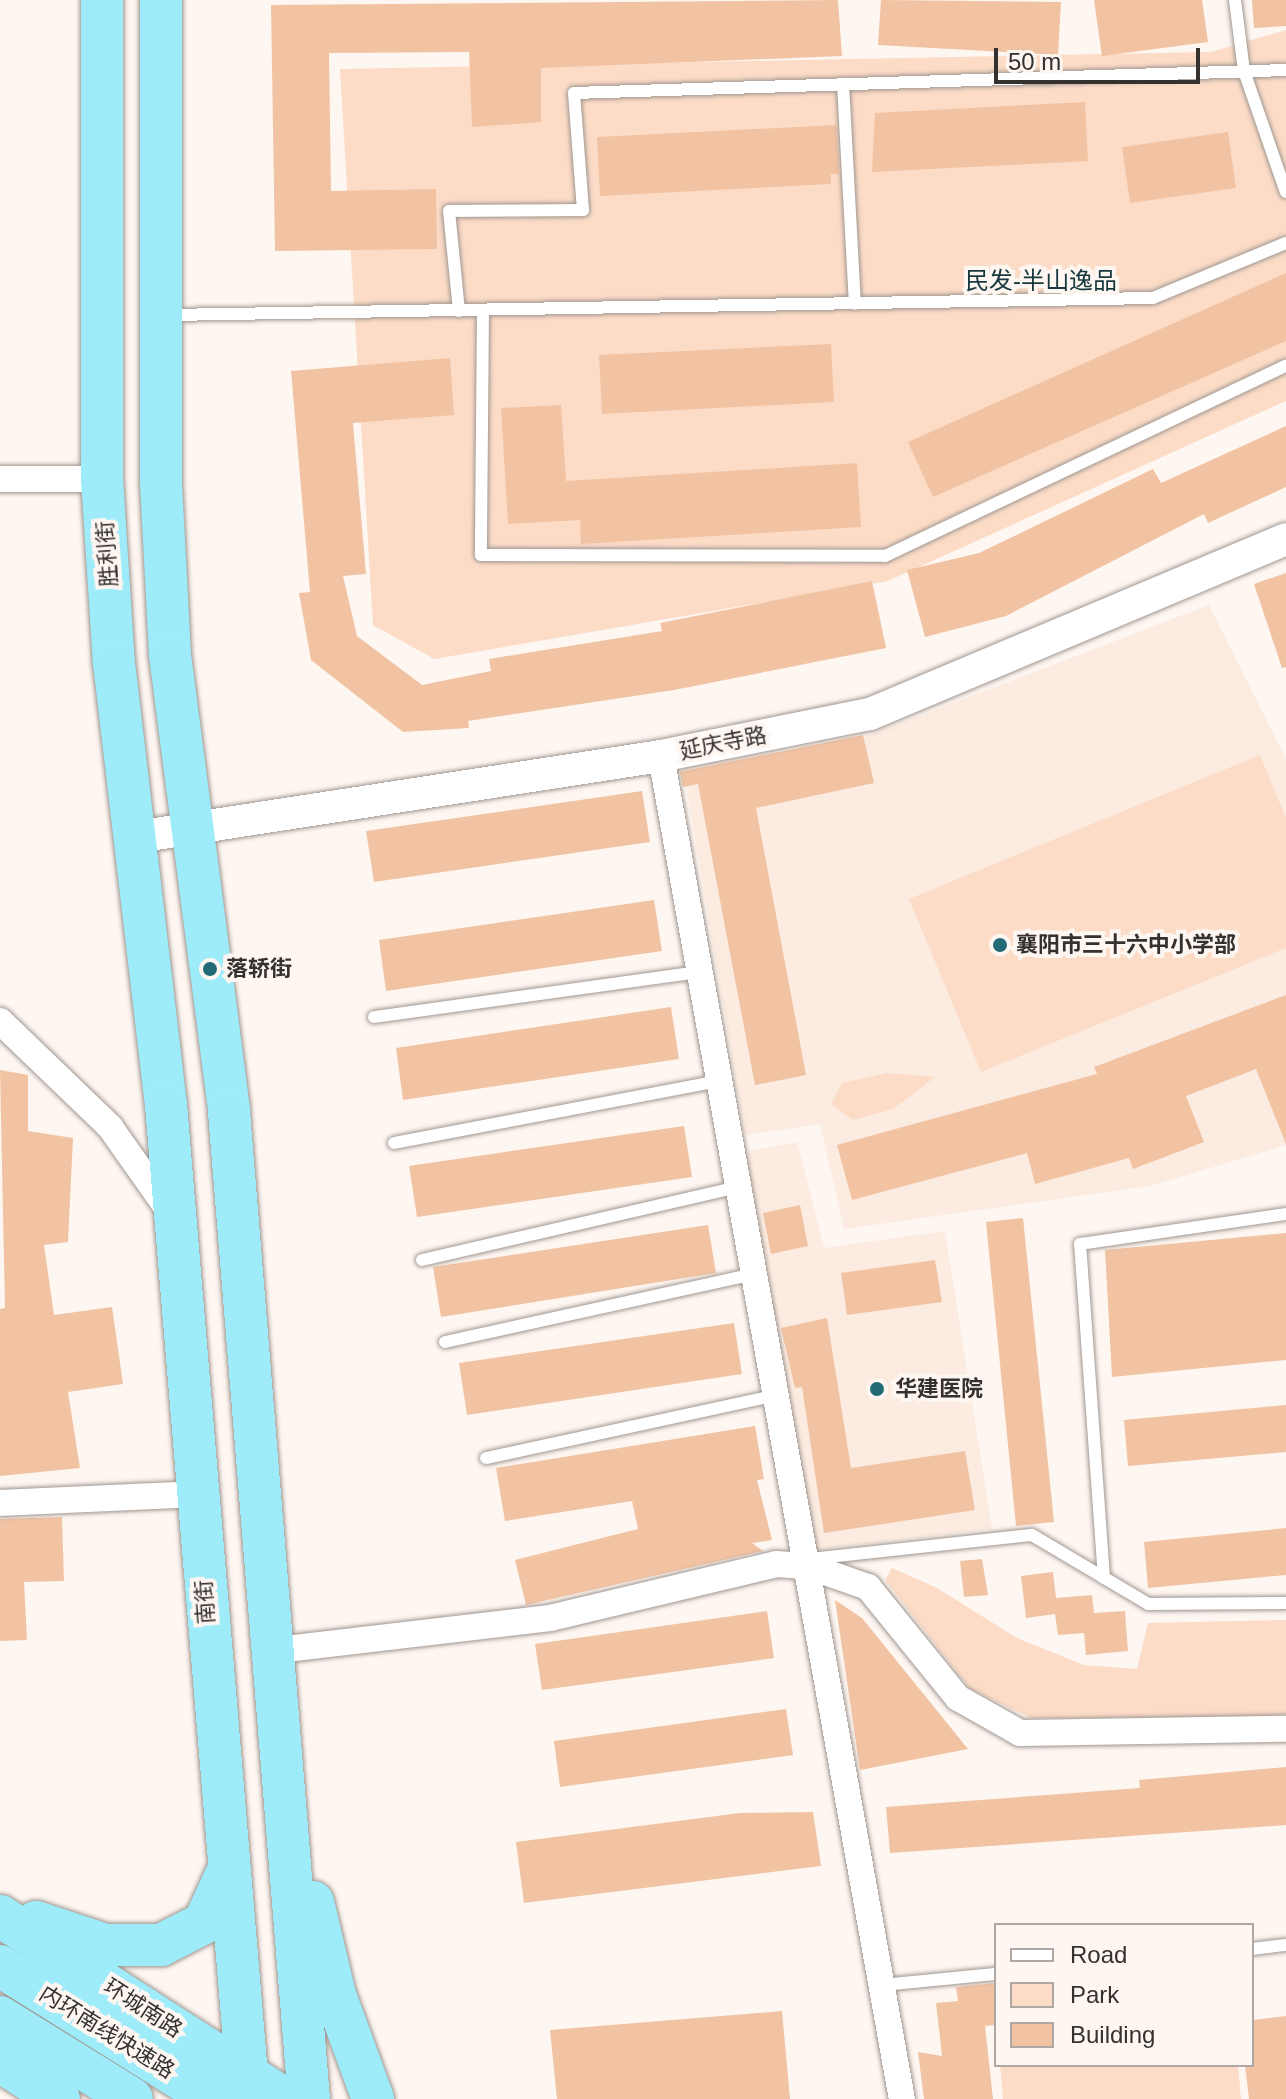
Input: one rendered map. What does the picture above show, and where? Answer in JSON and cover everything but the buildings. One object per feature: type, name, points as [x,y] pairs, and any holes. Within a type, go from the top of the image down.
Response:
[{"type":"highway","name":"胜利街","points":[[102,0],[102,479],[130,838],[166,1105]]},
{"type":"highway","points":[[161,0],[161,315],[170,655],[189,828],[229,1112],[269,1651],[309,2099]]},
{"type":"highway","name":"南街","points":[[166,1105],[226,1874],[247,2086]]},
{"type":"highway","points":[[278,1753],[335,1995],[373,2099]]},
{"type":"highway","points":[[0,1910],[106,1945],[161,1945],[204,1923],[226,1874]]},
{"type":"highway","name":"环城南路","points":[[0,1916],[247,2086],[285,2099]]},
{"type":"highway","name":"内环南线快速路","points":[[0,1966],[213,2099]]},
{"type":"highway","name":"内环南线快速路","points":[[0,2017],[132,2099]]},
{"type":"highway","points":[[0,2061],[59,2099]]},
{"type":"street","points":[[0,479],[102,479]]},
{"type":"street","name":"延庆寺路","points":[[130,838],[661,756],[870,714],[1286,539]]},
{"type":"street","points":[[661,756],[902,2099]]},
{"type":"street","points":[[0,1021],[110,1127],[175,1219]]},
{"type":"street","points":[[0,1503],[197,1494]]},
{"type":"street","points":[[269,1651],[550,1618],[776,1564],[807,1563],[868,1587],[958,1698],[1020,1733],[1286,1729]]},
{"type":"lane","points":[[1235,0],[1244,71],[1286,192]]},
{"type":"lane","points":[[459,311],[449,211],[583,210],[574,93],[1286,70]]},
{"type":"lane","points":[[843,84],[855,304]]},
{"type":"lane","points":[[161,315],[1153,298],[1286,243]]},
{"type":"lane","points":[[483,310],[481,555],[885,556],[1286,366]]},
{"type":"lane","points":[[374,1017],[700,972]]},
{"type":"lane","points":[[394,1143],[720,1081]]},
{"type":"lane","points":[[422,1260],[739,1187]]},
{"type":"lane","points":[[1104,1578],[1080,1244],[1286,1214]]},
{"type":"lane","points":[[445,1342],[755,1274]]},
{"type":"lane","points":[[486,1458],[777,1395]]},
{"type":"lane","points":[[807,1563],[1032,1535],[1148,1604],[1286,1603]]},
{"type":"lane","points":[[1254,1949],[1286,1945]]},
{"type":"lane","points":[[883,1985],[994,1974]]},
{"type":"shaded area","name":"襄阳市三十六中小学部","points":[[1209,605],[1286,759],[1286,1145],[1150,1186],[844,1229],[820,1124],[745,1135],[683,767],[859,739]]},
{"type":"shaded area","name":"华建医院","points":[[797,1142],[824,1248],[945,1231],[992,1529],[813,1550],[741,1153]]},
{"type":"green space","points":[[1286,30],[1286,401],[888,581],[434,659],[373,625],[340,69],[1211,52]]},
{"type":"green space","points":[[1260,755],[1286,818],[1286,948],[981,1072],[909,899]]},
{"type":"green space","points":[[887,1073],[935,1077],[893,1109],[853,1120],[831,1104],[842,1083]]},
{"type":"green space","points":[[892,1568],[937,1588],[1017,1638],[1084,1665],[1137,1669],[1148,1623],[1286,1620],[1286,1717],[1031,1718],[970,1689],[885,1580]]},
{"type":"green space","points":[[1000,2067],[1238,2067],[1241,2099],[1003,2099]]},
{"type":"place","name":"襄阳市三十六中小学部","points":[[1000,945]]},
{"type":"place","name":"落轿街","points":[[210,969]]},
{"type":"place","name":"华建医院","points":[[877,1389]]},
{"type":"district","name":"民发-半山逸品","points":[[1041,281]]}]
